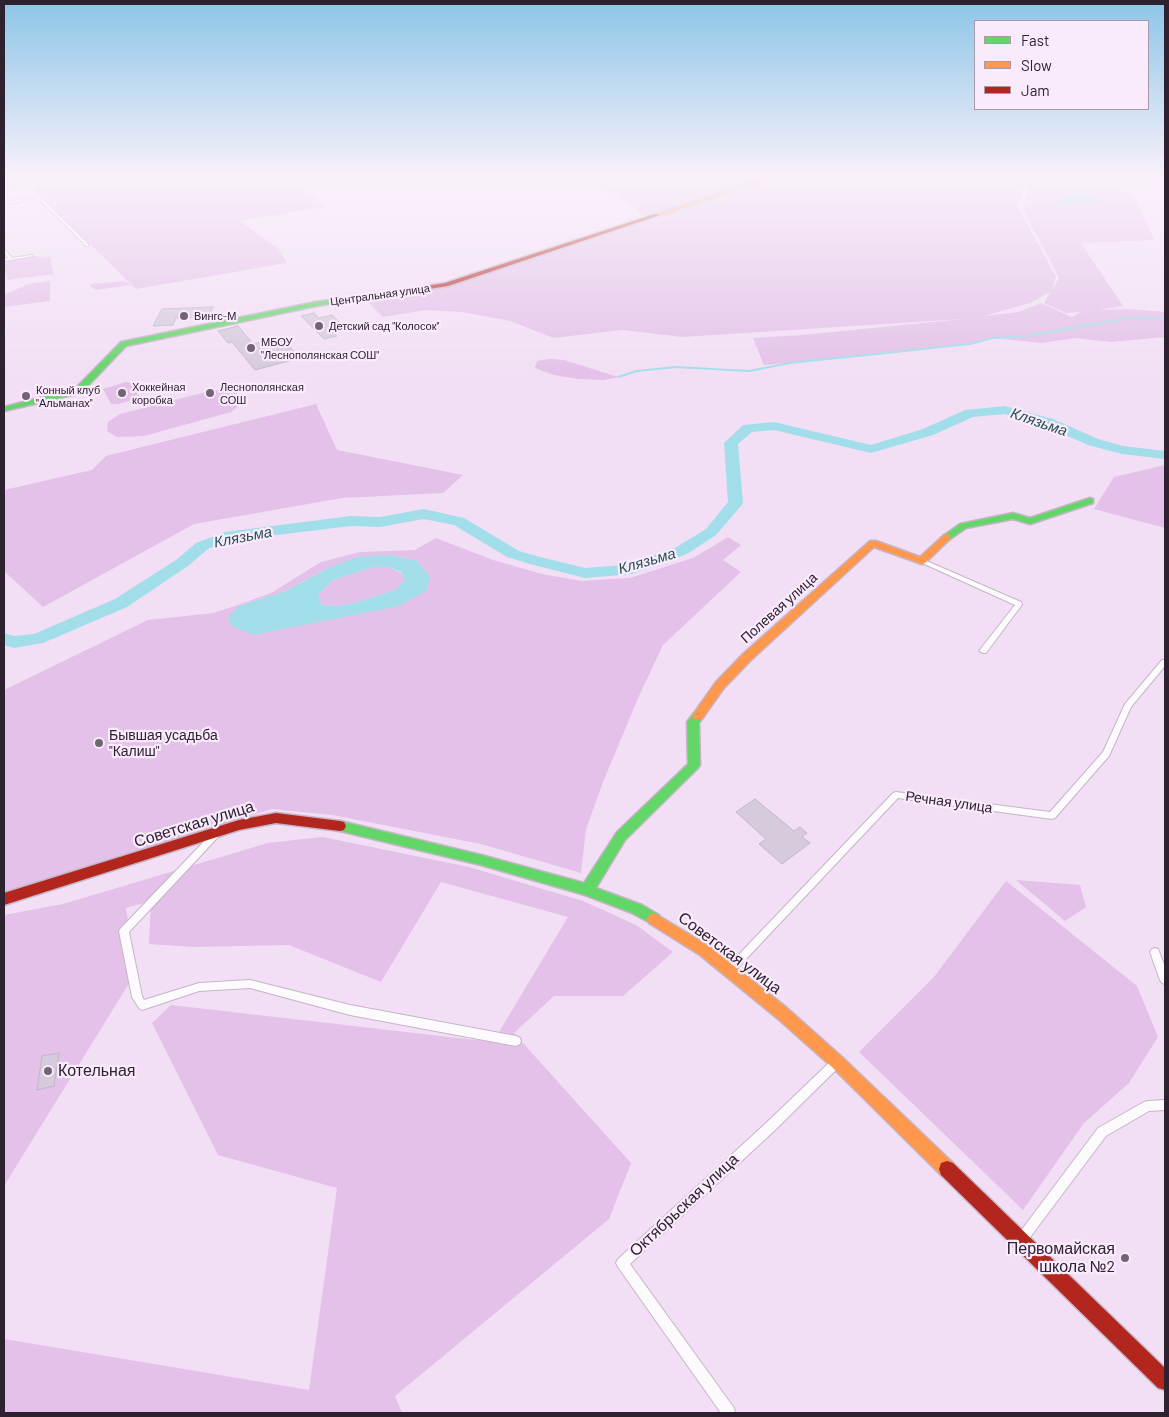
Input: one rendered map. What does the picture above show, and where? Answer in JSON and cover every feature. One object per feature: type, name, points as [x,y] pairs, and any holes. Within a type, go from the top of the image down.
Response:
[{"type":"street","name":"Центральная улица","points":[[4,409],[78,391],[124,344],[316,304],[446,285],[565,245]]},
{"type":"street","points":[[4,250],[11,259]]},
{"type":"street","points":[[4,260],[31,256]]},
{"type":"street","points":[[982,651],[1019,604],[922,561],[951,533],[964,526],[1013,516],[1030,521],[1090,501]]},
{"type":"street","name":"Полевая улица","points":[[587,890],[621,836],[694,765],[693,722],[720,685],[747,657],[873,543],[922,561]]},
{"type":"street","name":"Речная улица","points":[[729,971],[896,795],[1052,816],[1106,754],[1128,706],[1165,662]]},
{"type":"street","name":"Советская улица","points":[[4,899],[218,831],[276,818],[337,825],[481,860],[587,890],[637,909],[678,932],[729,971],[782,1013],[837,1062],[1165,1381]]},
{"type":"street","points":[[218,831],[124,931],[137,997],[142,1005],[199,987],[250,984],[350,1010],[516,1041]]},
{"type":"street","points":[[1154,952],[1165,980]]},
{"type":"street","name":"Октябрьская улица","points":[[729,1413],[622,1263],[769,1128],[837,1062]]},
{"type":"street","points":[[1021,1240],[1102,1132],[1148,1106],[1165,1105]]},
{"type":"shaded area","points":[[91,245],[274,245],[279,249],[287,263],[136,289]]},
{"type":"shaded area","points":[[570,245],[1039,245],[1056,277],[1052,290],[1059,278],[1042,245],[1082,245],[1123,306],[1099,310],[1130,309],[1165,312],[1165,337],[1111,342],[1075,338],[1042,343],[993,338],[970,344],[764,365],[753,338],[963,319],[682,337],[622,330],[554,338],[510,321],[463,312],[427,310],[383,317],[363,297],[459,282]],"holes":[[[1050,292],[1044,303],[1066,313],[1081,312],[1072,317],[1041,303],[1018,312],[984,316],[1030,303]]]},
{"type":"shaded area","points":[[31,256],[50,257],[54,274],[8,280],[4,270],[4,260]]},
{"type":"shaded area","points":[[50,281],[50,301],[4,307],[4,295],[28,284]]},
{"type":"shaded area","points":[[124,281],[132,285],[96,290],[90,286],[91,284]]},
{"type":"shaded area","points":[[549,359],[564,360],[618,377],[604,380],[578,379],[554,375],[535,368],[537,361]]},
{"type":"shaded area","name":"Хоккейная коробка","points":[[126,382],[132,383],[140,398],[111,404],[103,389]]},
{"type":"shaded area","points":[[214,390],[237,393],[243,400],[231,412],[144,436],[117,437],[107,431],[108,422],[120,414]]},
{"type":"shaded area","points":[[316,404],[337,450],[463,475],[443,493],[342,498],[194,524],[43,607],[4,571],[4,490],[92,470],[106,456]]},
{"type":"shaded area","points":[[1165,465],[1165,528],[1094,509],[1114,477]]},
{"type":"shaded area","points":[[728,537],[741,545],[723,560],[741,572],[663,645],[639,696],[603,782],[586,829],[581,873],[481,844],[332,815],[272,809],[4,892],[4,690],[148,620],[213,613],[271,593],[321,562],[360,552],[415,550],[436,538],[493,560],[542,574],[582,581],[630,578],[693,558]],"holes":[[[390,555],[417,561],[430,577],[399,606],[239,606],[286,591],[326,569]]]},
{"type":"shaded area","points":[[373,567],[389,567],[401,573],[406,580],[395,590],[358,602],[338,606],[322,605],[318,595],[333,580]]},
{"type":"shaded area","points":[[323,837],[469,867],[583,901],[636,925],[673,952],[623,996],[554,996],[514,1033],[631,1163],[609,1219],[395,1396],[402,1413],[4,1413],[4,1339],[309,1390],[337,1188],[218,1155],[152,1023],[171,1005],[493,1042],[568,917],[441,882],[381,982],[289,945],[193,947],[149,944],[151,901],[126,908],[136,972],[4,1186],[4,915],[63,904],[268,843]]},
{"type":"shaded area","points":[[1016,880],[1080,885],[1086,907],[1065,921]]},
{"type":"shaded area","points":[[1006,881],[1137,986],[1158,1037],[1129,1083],[1084,1123],[1023,1210],[859,1052],[934,977]]},
{"type":"water","points":[[390,555],[417,561],[430,577],[426,591],[399,606],[253,635],[232,626],[228,618],[239,606],[286,591],[326,569],[357,557]],"holes":[[[373,567],[389,567],[401,572],[405,580],[395,590],[358,602],[338,606],[322,605],[318,595],[333,580]]]},
{"type":"building","name":"Вингс-М","points":[[213,307],[208,317],[176,318],[173,325],[153,326],[162,309]]},
{"type":"building","name":"Детский сад \"Колосок\"","points":[[314,313],[319,318],[332,315],[347,330],[334,333],[337,336],[324,339],[301,316]]},
{"type":"building","name":"МБОУ \"Леснополянская СОШ\"","points":[[238,326],[253,344],[281,337],[300,358],[255,370],[232,342],[228,343],[218,331]]},
{"type":"building","points":[[755,799],[794,831],[800,827],[807,833],[802,837],[810,843],[782,864],[759,844],[766,839],[736,812]]},
{"type":"building","name":"Котельная","points":[[59,1053],[54,1086],[37,1090],[42,1056]]},
{"type":"waterway","points":[[618,377],[637,371],[676,367],[749,371],[790,363],[970,344],[993,338],[1026,336],[1124,319],[1165,319]]},
{"type":"waterway","name":"Клязьма","points":[[4,639],[14,642],[37,639],[121,603],[182,563],[202,546],[225,537],[351,521],[380,522],[424,514],[459,521],[513,554],[536,561],[585,573],[626,570],[681,551],[711,532],[736,503],[731,443],[748,428],[774,426],[871,449],[928,432],[970,413],[1005,410],[1048,422],[1093,442],[1122,450],[1165,455]]},
{"type":"traffic: fast","points":[[4,409],[78,391],[124,344],[316,304],[352,299]]},
{"type":"traffic: fast","points":[[947,537],[963,526],[1013,516],[1030,521],[1090,501]]},
{"type":"traffic: fast","points":[[587,890],[621,836],[694,765],[693,722],[698,716]]},
{"type":"traffic: fast","points":[[340,826],[481,860],[587,890],[637,909],[654,919]]},
{"type":"traffic: slow","points":[[698,716],[720,685],[747,657],[873,543],[922,561],[947,537]]},
{"type":"traffic: slow","points":[[654,919],[705,951],[782,1013],[837,1062],[947,1169]]},
{"type":"traffic: jam","points":[[352,299],[446,285],[566,245]]},
{"type":"traffic: jam","points":[[4,899],[239,825],[276,818],[340,826]]},
{"type":"traffic: jam","points":[[947,1169],[1165,1381]]},
{"type":"place","name":"Вингс-М","points":[[184,316]]},
{"type":"place","name":"Детский сад \"Колосок\"","points":[[319,326]]},
{"type":"place","name":"МБОУ \"Леснополянская СОШ\"","points":[[251,348]]},
{"type":"place","name":"Хоккейная коробка","points":[[122,393]]},
{"type":"place","name":"Леснополянская СОШ","points":[[210,393]]},
{"type":"place","name":"Конный клуб \"Альманах\"","points":[[26,396]]},
{"type":"place","name":"Бывшая усадьба \"Калиш\"","points":[[99,743]]},
{"type":"place","name":"Котельная","points":[[48,1071]]},
{"type":"place","name":"Первомайская школа №2","points":[[1125,1258]]}]
